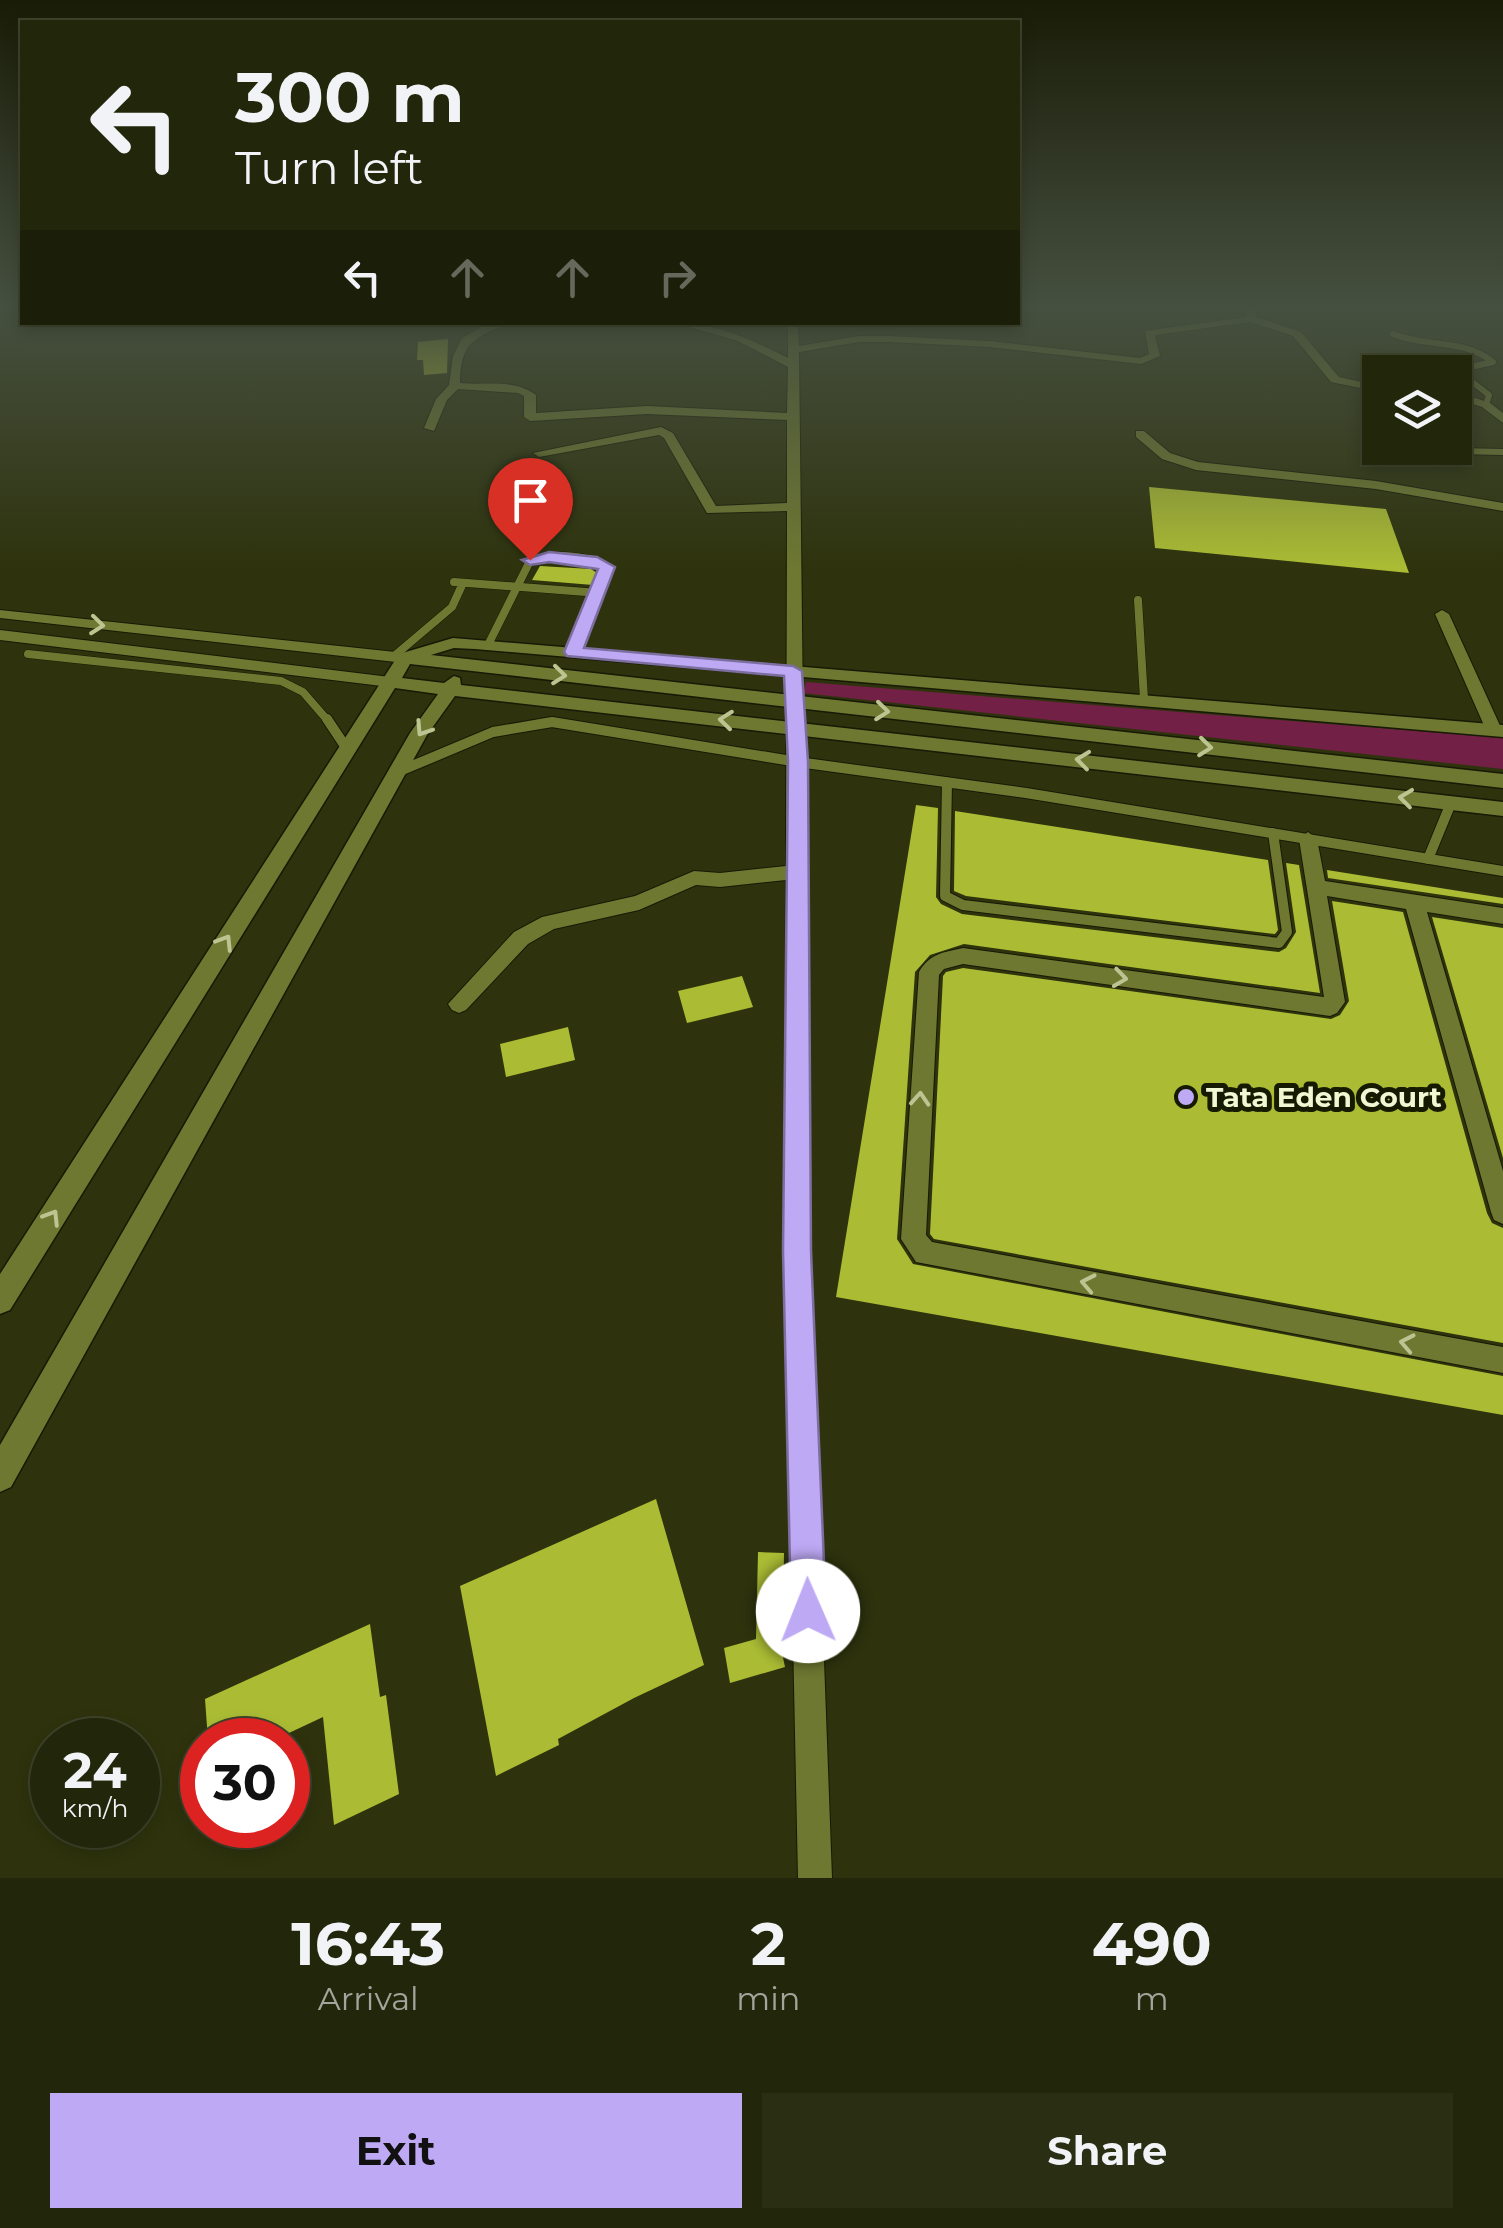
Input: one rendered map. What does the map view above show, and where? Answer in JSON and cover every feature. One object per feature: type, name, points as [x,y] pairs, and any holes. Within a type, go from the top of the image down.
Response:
[{"type":"street","points":[[430,428],[447,394]]},
{"type":"street","points":[[528,394],[530,417],[647,410],[794,416]]},
{"type":"street","points":[[794,394],[797,1251],[815,1878]]},
{"type":"street","points":[[1472,400],[1486,405],[1503,419]]},
{"type":"street","points":[[539,454],[660,432],[669,436],[712,510],[793,507]]},
{"type":"street","points":[[1140,434],[1166,456],[1196,466],[1376,485],[1503,507]]},
{"type":"street","points":[[0,614],[1503,781]]},
{"type":"street","points":[[1442,614],[1499,730]]},
{"type":"street","points":[[0,635],[1503,809]]},
{"type":"street","points":[[399,658],[453,643],[488,645],[1499,730]]},
{"type":"street","points":[[0,1300],[390,682],[399,658]]},
{"type":"street","points":[[0,1476],[419,733],[450,690],[462,665]]},
{"type":"street","points":[[1308,840],[1335,1002],[1327,1008],[964,956],[938,962],[929,972],[913,1238],[925,1252],[1503,1360]]},
{"type":"street","points":[[459,1004],[522,938],[549,922],[639,903],[694,878],[720,880],[797,872]]},
{"type":"street","points":[[1314,887],[1503,916]]},
{"type":"street","points":[[1414,901],[1503,1212]]},
{"type":"lane","points":[[1486,405],[1489,394]]},
{"type":"lane","points":[[1472,451],[1503,452]]},
{"type":"lane","points":[[488,645],[530,560],[549,557],[604,564],[608,572],[573,652]]},
{"type":"lane","points":[[399,658],[452,606],[458,583],[599,594]]},
{"type":"lane","points":[[1138,600],[1144,699]]},
{"type":"lane","points":[[28,654],[299,686],[346,749]]},
{"type":"lane","points":[[400,771],[524,722],[552,722],[1503,871]]},
{"type":"lane","points":[[946,782],[945,896],[964,905],[1278,943],[1287,932],[1273,834]]},
{"type":"lane","points":[[1428,860],[1451,803]]},
{"type":"shaded area","points":[[806,682],[1503,738],[1503,769],[803,693]]},
{"type":"building","points":[[1149,487],[1386,509],[1409,573],[1155,548]]},
{"type":"building","points":[[540,566],[591,569],[597,573],[593,585],[532,580]]},
{"type":"building","points":[[916,805],[938,808],[936,897],[941,904],[962,914],[1279,952],[1296,932],[1286,863],[1299,865],[1320,993],[964,944],[930,955],[915,972],[897,1239],[913,1264],[1503,1376],[1503,1415],[836,1297]]},
{"type":"building","points":[[955,811],[1268,860],[1278,930],[1275,934],[966,896],[954,891]]},
{"type":"building","points":[[1327,870],[1503,898],[1503,904],[1328,878]]},
{"type":"building","points":[[1332,901],[1403,912],[1487,1213],[1492,1223],[1503,1228],[1503,1343],[934,1239],[930,1234],[946,972],[963,968],[1331,1019],[1340,1015],[1349,1001]]},
{"type":"building","points":[[1432,917],[1503,928],[1503,1158]]},
{"type":"building","points":[[742,976],[753,1007],[687,1023],[678,991]]},
{"type":"building","points":[[568,1027],[575,1060],[506,1077],[500,1044]]},
{"type":"building","points":[[656,1499],[704,1665],[634,1698],[558,1739],[559,1745],[496,1776],[460,1586]]},
{"type":"building","points":[[758,1552],[784,1553],[783,1619],[775,1619],[785,1667],[730,1683],[724,1648],[756,1639]]},
{"type":"building","points":[[370,1624],[380,1697],[386,1695],[399,1794],[334,1825],[323,1717],[310,1723],[310,1718],[206,1718],[205,1699]]},
{"type":"place","name":"Tata Eden Court","points":[[1186,1097]]},
{"type":"route","points":[[530,560],[549,557],[597,562],[607,567],[573,652],[793,671],[798,762],[797,1251],[808,1611]]}]
